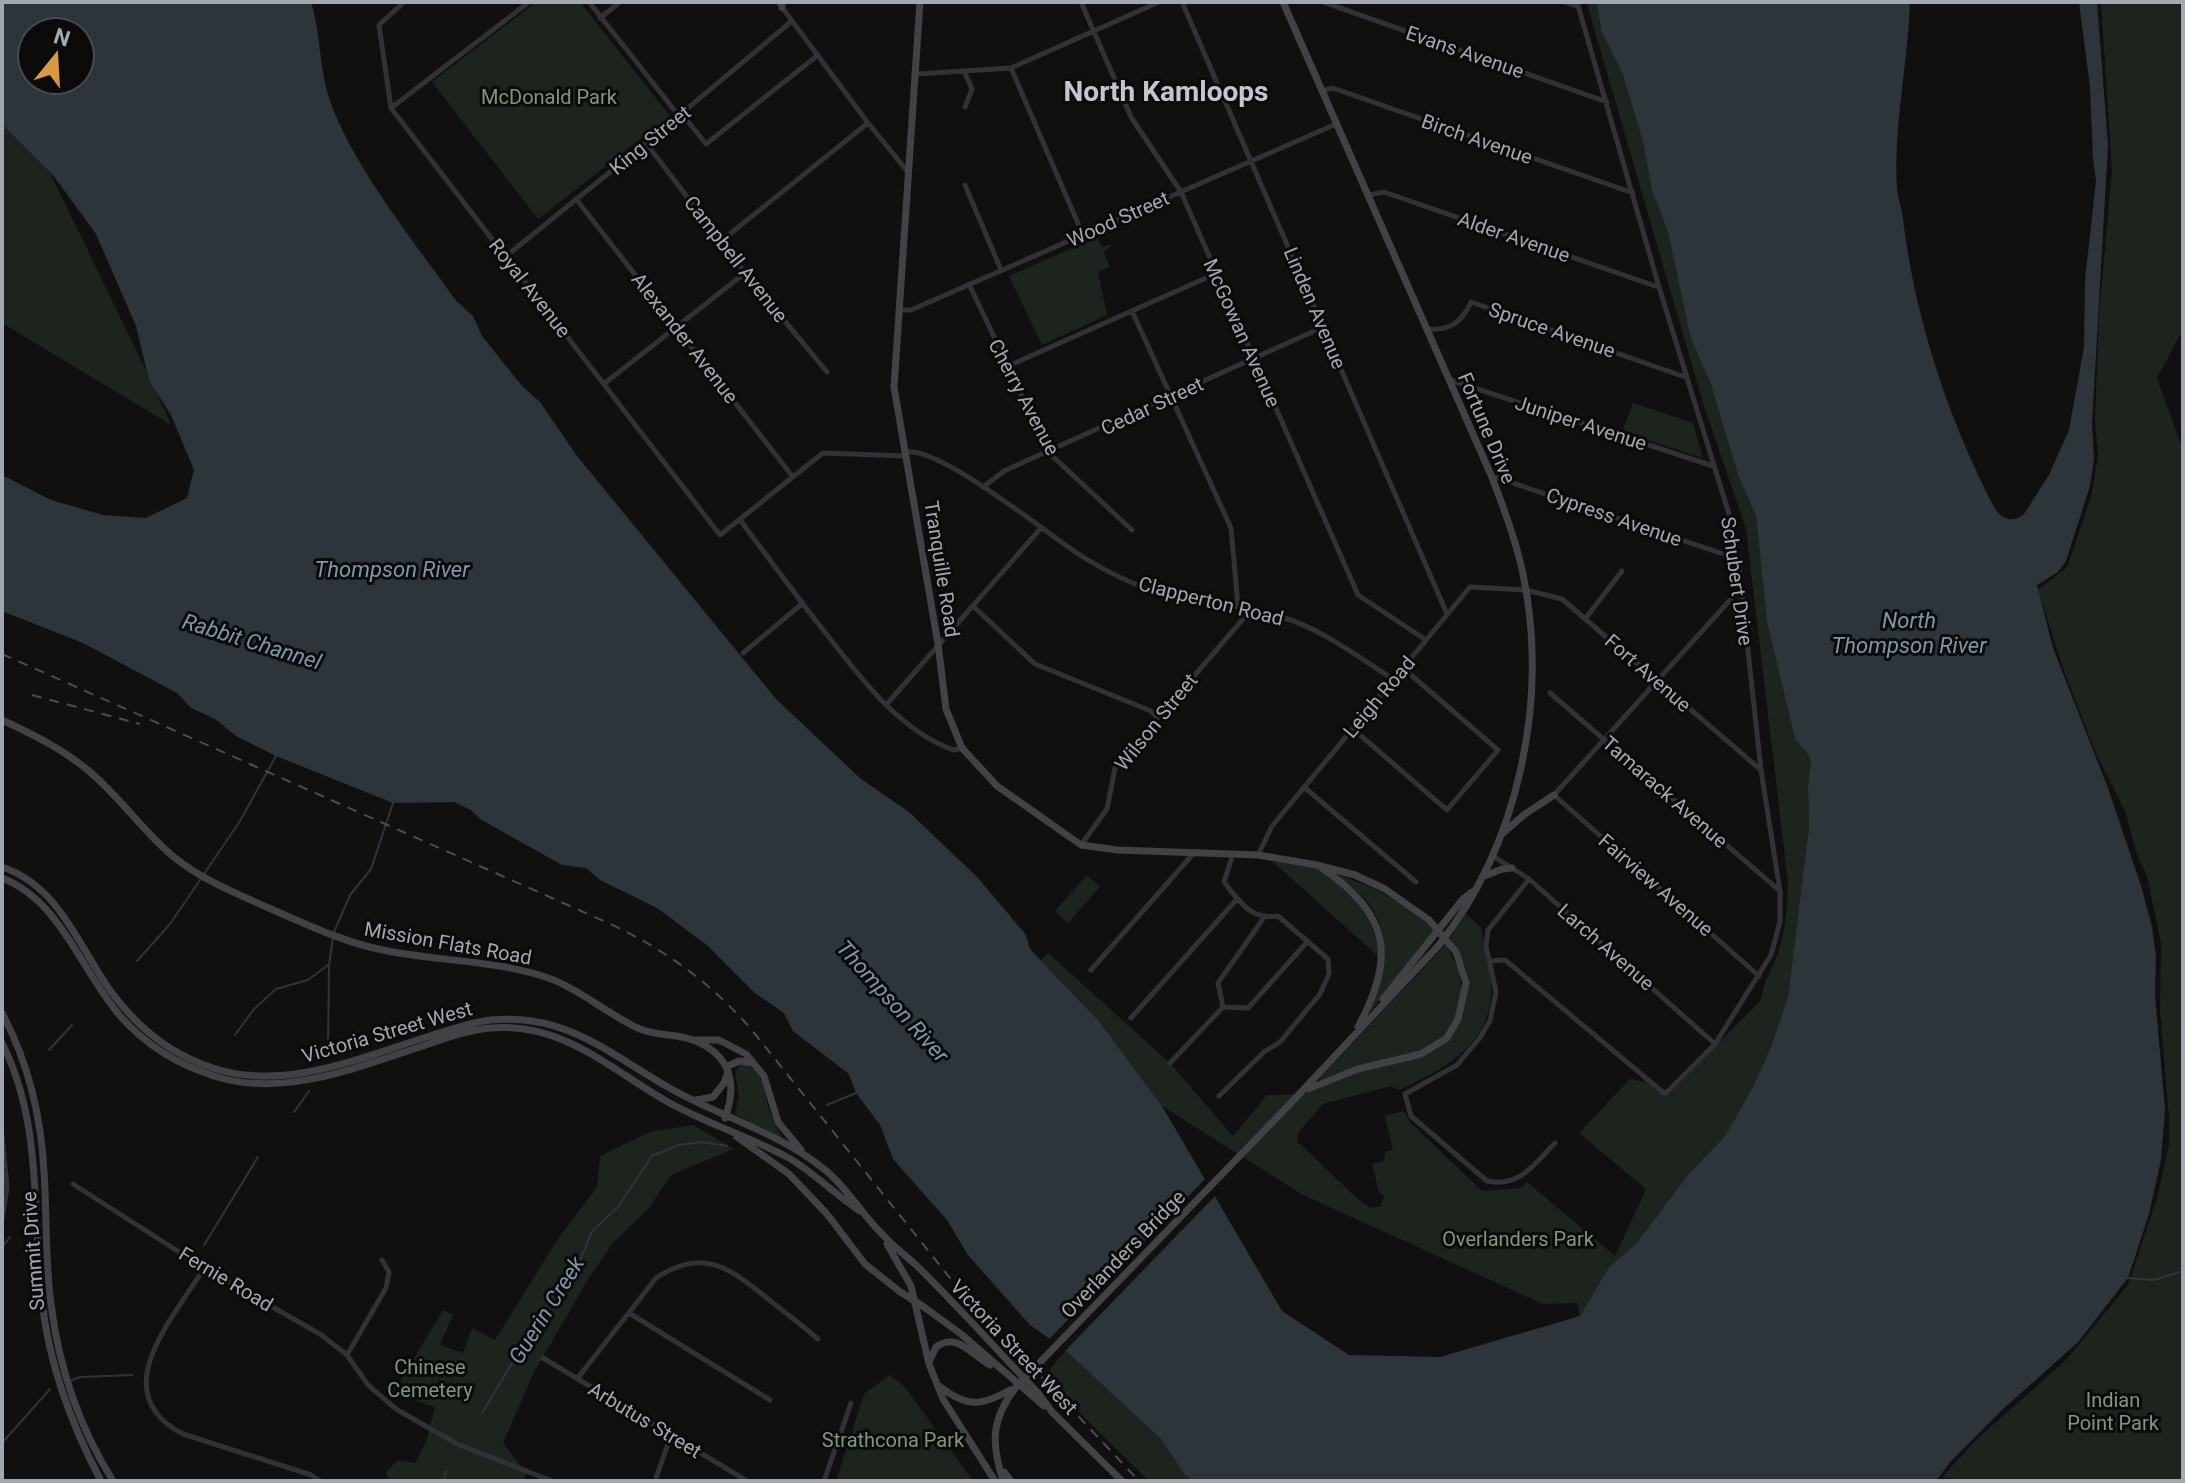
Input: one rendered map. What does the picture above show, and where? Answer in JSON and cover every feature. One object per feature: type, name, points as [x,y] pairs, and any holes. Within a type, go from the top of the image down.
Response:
[{"type":"main road","name":"Tranquille Road","points":[[920,2],[894,387],[938,644],[946,709],[962,748],[997,786],[1081,845],[1118,850],[1258,855],[1317,865],[1355,875],[1385,889],[1429,920],[1456,952],[1466,983],[1458,1019],[1447,1038],[1421,1054],[1358,1069],[1302,1092]]},
{"type":"main road","name":"Fortune Drive","points":[[1283,2],[1491,475],[1514,534],[1526,590],[1531,646],[1531,699],[1520,772],[1502,834],[1482,877],[1393,985],[1370,1018],[1290,1104]]},
{"type":"main road","name":"Mission Flats Road","points":[[2,720],[53,744],[92,773],[174,857],[216,885],[328,934],[379,949],[495,965],[549,978],[576,990],[626,1023],[650,1033],[691,1040],[710,1049],[727,1069]]},
{"type":"main road","points":[[1502,834],[1554,795]]},
{"type":"main road","points":[[1317,865],[1344,883],[1363,902],[1376,924],[1382,947],[1374,995],[1351,1040]]},
{"type":"main road","name":"Victoria Street West","points":[[2,867],[27,878],[48,896],[111,992],[141,1026],[171,1049],[214,1069],[259,1075],[304,1073],[474,1023],[521,1020],[553,1025],[584,1035],[690,1100],[808,1158],[840,1183],[882,1235],[917,1267],[1039,1394],[1052,1412],[1122,1481]]},
{"type":"main road","points":[[1482,877],[1512,868]]},
{"type":"main road","name":"Victoria Street West","points":[[2,878],[22,887],[41,904],[129,1025],[168,1056],[200,1071],[242,1083],[274,1084],[305,1080],[474,1031],[519,1029],[550,1034],[580,1046],[661,1098],[799,1164],[861,1211]]},
{"type":"main road","name":"Summit Drive","points":[[2,1013],[29,1081],[39,1126],[51,1303],[57,1342],[76,1409],[92,1446],[113,1481]]},
{"type":"main road","points":[[691,1040],[705,1038],[727,1043],[746,1054],[768,1085],[778,1122],[808,1158]]},
{"type":"main road","name":"Summit Drive","points":[[2,1043],[20,1085],[30,1128],[40,1279],[48,1343],[68,1412],[101,1481]]},
{"type":"main road","points":[[690,1100],[703,1101],[713,1097],[724,1083],[727,1069],[739,1061],[755,1064]]},
{"type":"main road","points":[[727,1069],[732,1098],[722,1127],[789,1174],[827,1214],[865,1264],[961,1334],[1052,1412]]},
{"type":"main road","name":"Overlanders Bridge","points":[[1003,1476],[997,1463],[995,1435],[1003,1405],[1016,1387],[1290,1104]]},
{"type":"main road","name":"Victoria Street West","points":[[882,1235],[911,1286],[929,1364],[943,1399],[995,1481]]},
{"type":"main road","points":[[929,1364],[936,1347],[955,1341],[1002,1371]]},
{"type":"main road","points":[[938,1385],[968,1403],[986,1401],[1016,1387]]},
{"type":"main road","points":[[1108,1467],[1112,1481]]},
{"type":"main road","points":[[1003,1476],[1010,1481]]},
{"type":"street","name":"Royal Avenue","points":[[404,2],[379,25],[391,108],[720,535]]},
{"type":"street","points":[[391,108],[529,2]]},
{"type":"street","points":[[589,2],[706,144],[818,55]]},
{"type":"street","points":[[600,18],[620,2]]},
{"type":"street","name":"McGowan Avenue","points":[[1081,2],[1131,117],[1181,192],[1358,595],[1426,640]]},
{"type":"street","points":[[916,74],[1011,68],[1159,2]]},
{"type":"street","name":"Linden Avenue","points":[[1182,2],[1447,614]]},
{"type":"street","name":"Evans Avenue","points":[[1323,2],[1607,102]]},
{"type":"street","points":[[1565,2],[1577,4]]},
{"type":"street","points":[[781,4],[908,172]]},
{"type":"street","name":"Schubert Drive","points":[[1490,961],[1505,960],[1665,1094],[1715,1044],[1771,955],[1780,922],[1780,891],[1761,770],[1738,559],[1729,514],[1577,4]]},
{"type":"street","name":"King Street","points":[[505,257],[792,21]]},
{"type":"street","points":[[1011,68],[1083,235]]},
{"type":"street","points":[[964,71],[972,89],[965,107]]},
{"type":"street","name":"Birch Avenue","points":[[1321,91],[1333,88],[1633,193]]},
{"type":"street","points":[[721,241],[868,123]]},
{"type":"street","name":"Wood Street","points":[[898,310],[911,310],[1336,124]]},
{"type":"street","name":"Campbell Avenue","points":[[646,143],[745,273],[827,372]]},
{"type":"street","points":[[965,185],[1001,270]]},
{"type":"street","name":"Alder Avenue","points":[[1369,195],[1384,192],[1659,287]]},
{"type":"street","name":"Alexander Avenue","points":[[576,199],[793,477]]},
{"type":"street","points":[[605,383],[745,273]]},
{"type":"street","points":[[1006,367],[1215,274]]},
{"type":"street","name":"Cherry Avenue","points":[[969,284],[1049,453],[1132,530]]},
{"type":"street","name":"Spruce Avenue","points":[[1427,329],[1454,326],[1464,317],[1471,302],[1686,377]]},
{"type":"street","points":[[1132,311],[1231,528],[1238,606]]},
{"type":"street","name":"Cedar Street","points":[[983,487],[1004,471],[1323,327]]},
{"type":"street","name":"Juniper Avenue","points":[[1449,379],[1713,466]]},
{"type":"street","name":"Clapperton Road","points":[[720,535],[823,453],[907,454],[916,451],[927,454],[983,487],[1085,558],[1146,589],[1238,606],[1297,622],[1393,679]]},
{"type":"street","name":"Cypress Avenue","points":[[1491,475],[1738,559]]},
{"type":"street","points":[[740,520],[865,684],[886,705],[940,744],[954,750],[962,748]]},
{"type":"street","points":[[886,705],[1041,528]]},
{"type":"street","points":[[1585,619],[1622,571]]},
{"type":"street","name":"Leigh Road","points":[[1258,855],[1272,826],[1470,587],[1526,590]]},
{"type":"street","points":[[1554,795],[1741,588]]},
{"type":"street","name":"Fort Avenue","points":[[1526,590],[1562,599],[1761,770]]},
{"type":"street","points":[[743,653],[803,603]]},
{"type":"street","points":[[973,606],[1035,664],[1151,711],[1158,717]]},
{"type":"street","name":"Wilson Street","points":[[1081,845],[1107,809],[1115,768],[1243,619],[1248,609]]},
{"type":"street","points":[[1353,729],[1447,810],[1498,750],[1403,668]]},
{"type":"street","name":"Tamarack Avenue","points":[[1550,693],[1780,891]]},
{"type":"street","points":[[1304,787],[1416,882]]},
{"type":"street","name":"Fairview Avenue","points":[[1554,795],[1759,976]]},
{"type":"street","points":[[1091,970],[1194,853]]},
{"type":"street","points":[[1219,1096],[1264,1052],[1280,1042],[1320,994],[1329,974],[1328,959],[1278,916],[1264,918],[1252,913],[1237,899],[1224,882],[1233,854]]},
{"type":"street","name":"Larch Avenue","points":[[1493,856],[1529,879],[1715,1044]]},
{"type":"street","points":[[1529,879],[1488,930],[1486,946],[1496,992],[1490,1021],[1457,1065],[1405,1094],[1411,1116],[1476,1174],[1497,1183],[1517,1181],[1555,1143]]},
{"type":"street","points":[[1131,1018],[1237,899]]},
{"type":"street","points":[[1223,1007],[1218,983],[1264,918]]},
{"type":"street","points":[[1170,1063],[1223,1007],[1248,1008],[1308,941]]},
{"type":"street","points":[[2,1136],[7,1188],[3,1215]]},
{"type":"street","name":"Fernie Road","points":[[73,1184],[204,1268],[320,1334],[347,1355],[368,1385],[396,1409],[457,1444],[552,1481]]},
{"type":"street","points":[[347,1355],[386,1288],[389,1272],[382,1260]]},
{"type":"street","points":[[577,1379],[656,1278],[669,1269],[700,1261],[732,1270],[818,1339]]},
{"type":"street","points":[[204,1268],[147,1364],[144,1387],[148,1400],[162,1421],[183,1434],[311,1475],[320,1481]]},
{"type":"street","points":[[629,1313],[770,1400]]},
{"type":"street","name":"Arbutus Street","points":[[543,1358],[747,1481]]},
{"type":"street","points":[[824,1481],[851,1403]]},
{"type":"street","points":[[655,1481],[671,1435]]},
{"type":"green space","name":"McDonald Park","points":[[536,2],[580,2],[670,116],[538,219],[432,82]]},
{"type":"green space","name":"Overlanders Park","points":[[1588,2],[1597,2],[1601,31],[1622,72],[1643,142],[1652,191],[1668,232],[1690,336],[1711,385],[1738,475],[1756,516],[1767,622],[1795,738],[1811,762],[1809,827],[1788,997],[1771,1047],[1725,1136],[1688,1175],[1635,1245],[1609,1267],[1580,1316],[1577,1303],[1543,1304],[1303,1195],[1162,1106],[1098,1020],[1041,960],[1048,953],[1170,1063],[1233,1136],[1267,1095],[1304,1094],[1359,1071],[1422,1056],[1448,1040],[1461,1020],[1468,982],[1450,938],[1466,914],[1481,927],[1491,987],[1488,1014],[1471,1044],[1445,1066],[1399,1090],[1391,1086],[1323,1104],[1298,1133],[1297,1141],[1361,1202],[1372,1208],[1381,1206],[1384,1196],[1379,1193],[1372,1164],[1384,1161],[1385,1152],[1393,1150],[1385,1116],[1403,1111],[1411,1123],[1482,1191],[1521,1188],[1527,1182],[1615,1256],[1646,1189],[1579,1133],[1630,1079],[1646,1082],[1666,1097],[1761,1000],[1783,935],[1788,883],[1746,529],[1703,403]]},
{"type":"green space","name":"Indian Point Park","points":[[2101,2],[2183,2],[2183,329],[2157,378],[2183,450],[2183,1481],[1968,1481],[1942,1477],[1977,1439],[2065,1361],[2128,1285],[2157,1198],[2169,1145],[2160,1011],[2161,943],[2147,876],[2137,855],[2125,811],[2097,756],[2064,671],[2038,590],[2067,567],[2091,497],[2098,457],[2095,420],[2099,314],[2112,172]]},
{"type":"green space","points":[[2,74],[157,393],[171,425],[2,323]]},
{"type":"green space","points":[[1097,237],[1102,247],[1112,244],[1104,253],[1110,267],[1098,272],[1107,315],[1042,345],[1009,276]]},
{"type":"green space","points":[[1633,403],[1693,423],[1703,458],[1622,432]]},
{"type":"green space","points":[[1272,861],[1316,868],[1342,886],[1368,918],[1379,957]]},
{"type":"green space","points":[[1337,874],[1389,897],[1434,930],[1370,1013],[1382,969],[1380,926],[1365,899]]},
{"type":"green space","points":[[1087,875],[1100,887],[1068,923],[1055,911]]},
{"type":"green space","points":[[1446,944],[1459,971],[1462,994],[1455,1019],[1445,1036],[1420,1053],[1358,1066],[1317,1081]]},
{"type":"green space","points":[[741,1064],[755,1070],[759,1076],[771,1115],[782,1137],[735,1114],[739,1097],[735,1072]]},
{"type":"green space","name":"Chinese Cemetery","points":[[693,1125],[734,1149],[671,1175],[648,1209],[613,1243],[589,1278],[534,1372],[503,1443],[526,1473],[524,1481],[389,1481],[386,1472],[398,1460],[415,1463],[426,1442],[435,1407],[393,1393],[443,1310],[453,1315],[440,1345],[463,1353],[472,1328],[495,1340],[557,1240],[597,1187],[600,1156],[650,1132]]},
{"type":"green space","points":[[1066,1350],[1161,1439],[1192,1481],[1149,1481],[1043,1377]]},
{"type":"green space","name":"Strathcona Park","points":[[890,1375],[905,1387],[973,1481],[836,1481],[864,1394]]},
{"type":"water","points":[[2,2],[311,2],[327,91],[342,130],[388,206],[456,301],[473,316],[482,336],[522,386],[540,402],[577,456],[777,700],[861,779],[909,812],[978,878],[1026,935],[1030,949],[1098,1020],[1162,1106],[1282,1311],[1349,1355],[1440,1357],[1580,1316],[1609,1267],[1635,1245],[1688,1175],[1725,1136],[1753,1087],[1788,997],[1809,827],[1811,762],[1795,739],[1767,622],[1756,516],[1738,475],[1711,385],[1690,336],[1668,232],[1652,191],[1643,142],[1622,72],[1601,31],[1597,2],[1910,2],[1896,165],[1908,256],[1925,331],[1962,439],[1994,507],[2000,515],[2012,519],[2024,514],[2049,475],[2069,430],[2084,347],[2085,280],[2096,181],[2090,87],[2079,2],[2097,2],[2108,145],[2092,424],[2094,459],[2090,486],[2066,561],[2058,572],[2037,585],[2053,648],[2108,788],[2142,889],[2156,956],[2155,995],[2165,1110],[2161,1160],[2149,1214],[2128,1278],[2078,1342],[2002,1410],[1950,1462],[1936,1481],[1192,1481],[1161,1439],[1063,1348],[1030,1325],[968,1255],[947,1220],[893,1159],[880,1125],[856,1093],[849,1074],[793,1031],[784,1013],[755,993],[708,946],[657,908],[600,880],[586,868],[562,865],[454,802],[393,803],[276,756],[191,708],[177,693],[83,643],[2,611],[2,475],[51,500],[103,515],[146,518],[187,498],[194,470],[171,415],[149,380],[136,326],[96,234],[53,175],[2,124]]},
{"type":"pier","points":[[1208,1176],[1218,1193],[1063,1353],[1047,1341]]},
{"type":"waterway","points":[[204,874],[240,821],[276,756]]},
{"type":"waterway","points":[[334,932],[350,895],[371,869],[393,803]]},
{"type":"waterway","points":[[137,961],[170,924],[200,880]]},
{"type":"waterway","points":[[328,1048],[329,965],[333,938]]},
{"type":"waterway","points":[[235,1035],[254,1009],[276,989],[308,980],[328,965]]},
{"type":"waterway","points":[[49,1050],[72,1025]]},
{"type":"waterway","points":[[294,1112],[309,1091]]},
{"type":"waterway","name":"Guerin Creek","points":[[827,1105],[856,1093]]},
{"type":"waterway","name":"Guerin Creek","points":[[482,1413],[553,1295],[575,1273],[592,1231],[617,1208],[652,1156],[679,1145],[702,1142],[727,1146]]},
{"type":"waterway","points":[[204,1245],[258,1157]]},
{"type":"waterway","points":[[2,1247],[10,1237]]},
{"type":"waterway","points":[[2128,1278],[2154,1280],[2183,1271]]},
{"type":"waterway","points":[[72,1380],[133,1375]]},
{"type":"waterway","points":[[2,1443],[50,1389]]},
{"type":"waterway","name":"Guerin Creek","points":[[444,1481],[446,1471]]},
{"type":"railway","points":[[2,654],[606,922],[647,943],[702,981],[751,1029],[958,1288],[1139,1481]]},
{"type":"railway","points":[[32,695],[140,724]]},
{"type":"district","name":"North Kamloops","points":[[1166,91]]},
{"type":"water label","name":"Thompson River","points":[[392,569]]},
{"type":"water label","name":"North Thompson River","points":[[1909,632]]},
{"type":"water label","name":"Rabbit Channel","points":[[252,641]]},
{"type":"water label","name":"Thompson River","points":[[893,1001]]}]
